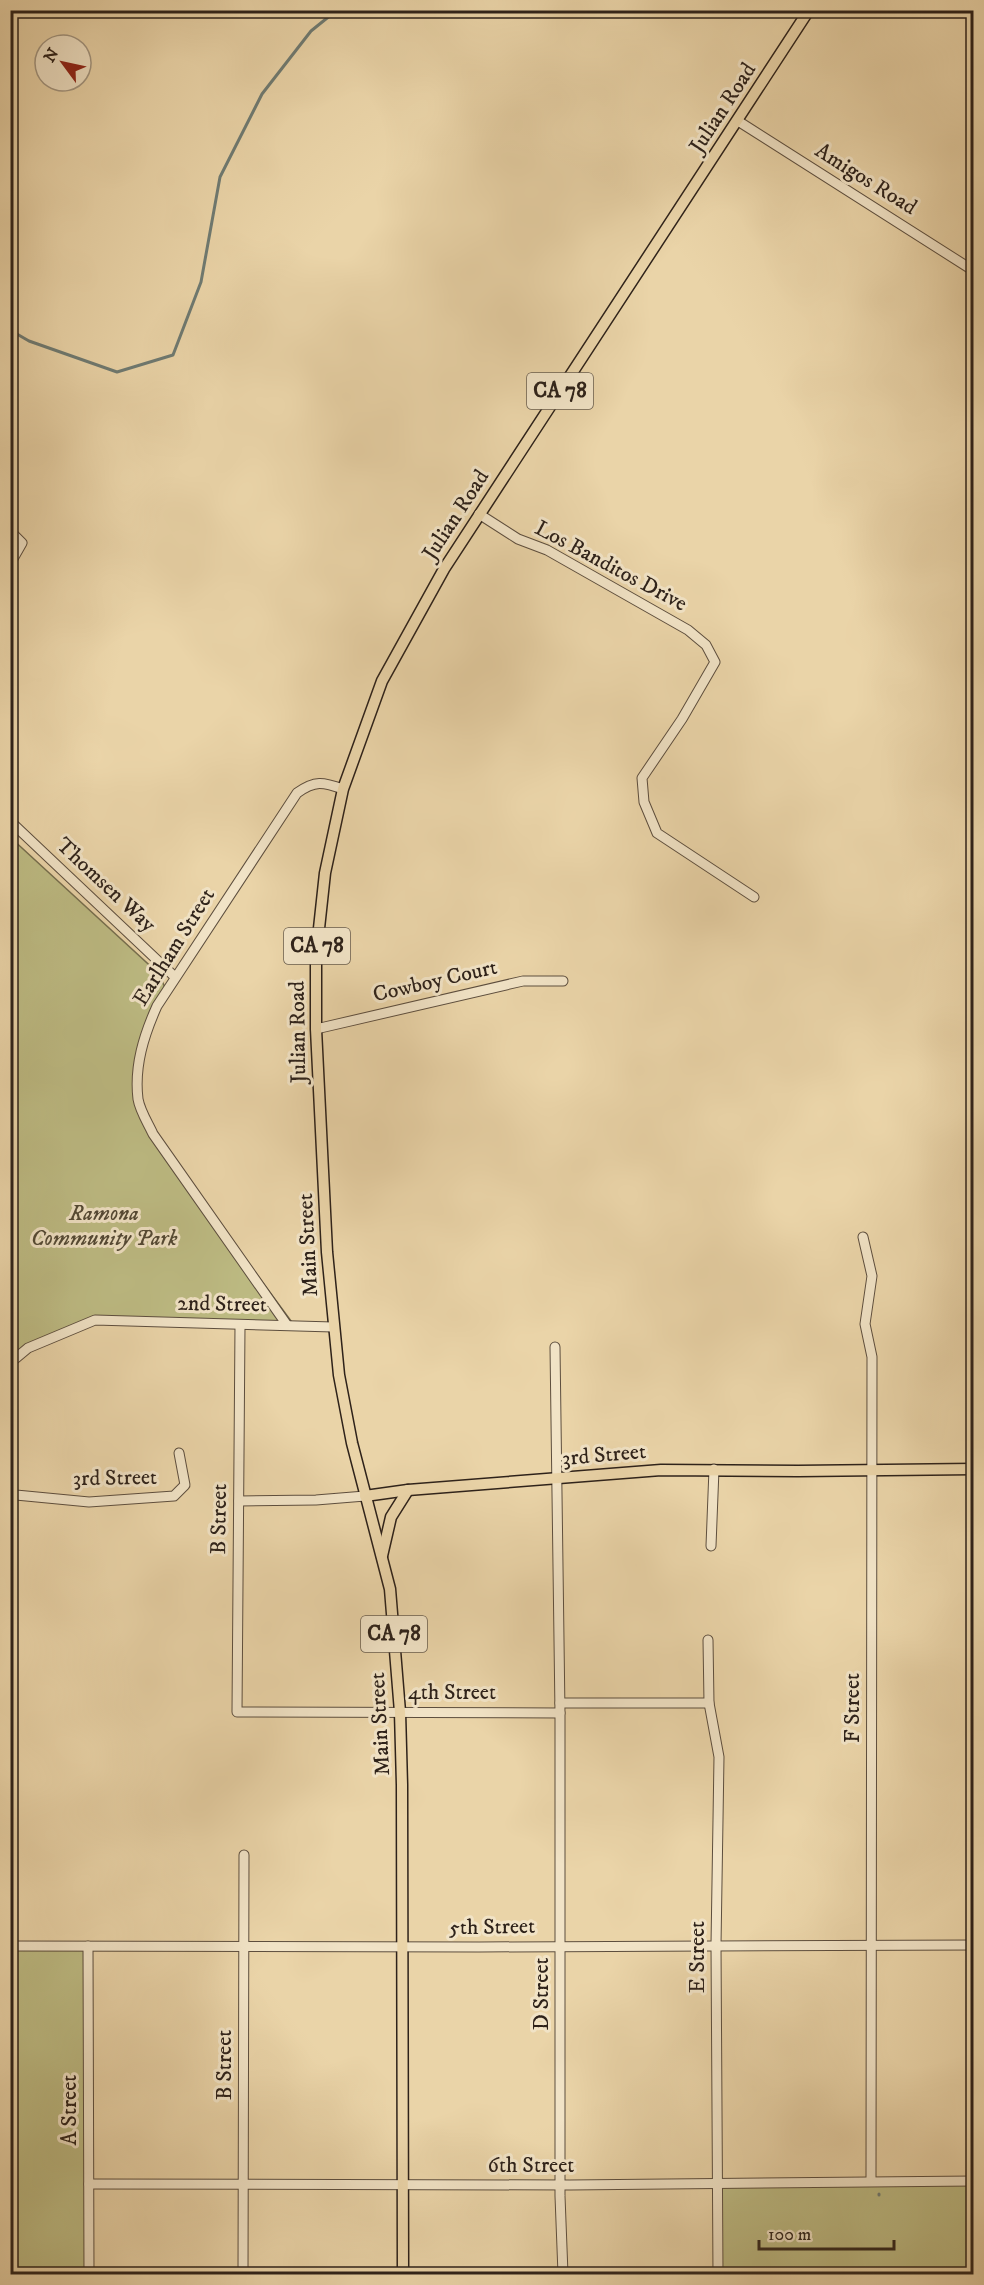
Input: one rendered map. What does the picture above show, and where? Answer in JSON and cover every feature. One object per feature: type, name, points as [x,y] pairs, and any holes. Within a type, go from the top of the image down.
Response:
[{"type":"main road","name":"Julian Road","points":[[320,1106],[316,1029],[316,956],[325,873],[344,789],[382,681],[429,594],[809,10]]},
{"type":"main road","name":"Main Street","points":[[320,1106],[327,1252],[339,1375],[365,1496],[390,1588],[400,1712],[404,2274]]},
{"type":"main road","name":"3rd Street","points":[[365,1496],[408,1490],[662,1470],[974,1469]]},
{"type":"main road","points":[[382,1557],[391,1517],[408,1490]]},
{"type":"street","name":"Amigos Road","points":[[738,121],[974,271]]},
{"type":"street","name":"Los Banditos Drive","points":[[480,514],[518,539],[546,550],[688,630],[706,645],[715,662],[682,719],[642,778],[644,802],[657,833],[753,897]]},
{"type":"street","points":[[10,531],[22,543],[10,564]]},
{"type":"street","name":"Earlham Street","points":[[287,1325],[153,1134],[138,1099],[138,1066],[145,1033],[157,1006],[297,793],[307,786],[323,782],[344,789]]},
{"type":"street","name":"Thomsen Way","points":[[10,821],[175,976]]},
{"type":"street","name":"Cowboy Court","points":[[316,1029],[523,981],[564,981]]},
{"type":"street","name":"F Street","points":[[863,1237],[872,1276],[865,1324],[872,1357],[872,2181]]},
{"type":"street","name":"2nd Street","points":[[10,1363],[28,1348],[94,1320],[333,1327]]},
{"type":"street","name":"B Street","points":[[237,1712],[240,1326]]},
{"type":"street","name":"D Street","points":[[555,1347],[560,1708],[560,2184],[563,2274]]},
{"type":"street","name":"3rd Street","points":[[10,1492],[16,1495],[88,1502],[174,1496],[184,1485],[179,1453]]},
{"type":"street","points":[[711,1546],[714,1469]]},
{"type":"street","name":"3rd Street","points":[[239,1501],[316,1500],[365,1496]]},
{"type":"street","name":"E Street","points":[[708,1640],[709,1703],[718,1757],[716,1945],[718,2274]]},
{"type":"street","name":"4th Street","points":[[237,1712],[400,1712],[709,1703]]},
{"type":"street","name":"B Street","points":[[243,2274],[244,1856]]},
{"type":"street","name":"5th Street","points":[[10,1946],[974,1945]]},
{"type":"street","name":"A Street","points":[[88,1946],[89,2274]]},
{"type":"street","name":"6th Street","points":[[89,2184],[974,2181]]},
{"type":"green space","name":"Ramona Community Park","points":[[10,837],[159,974],[166,990],[149,1022],[138,1092],[153,1134],[294,1325],[86,1322],[11,1362]]},
{"type":"green space","points":[[10,1946],[88,1946],[89,2274],[11,2274]]},
{"type":"green space","points":[[973,2181],[973,2274],[719,2274],[718,2182]]},
{"type":"waterway","points":[[10,330],[29,341],[117,372],[173,355],[201,282],[220,177],[262,94],[311,31],[337,10]]}]
